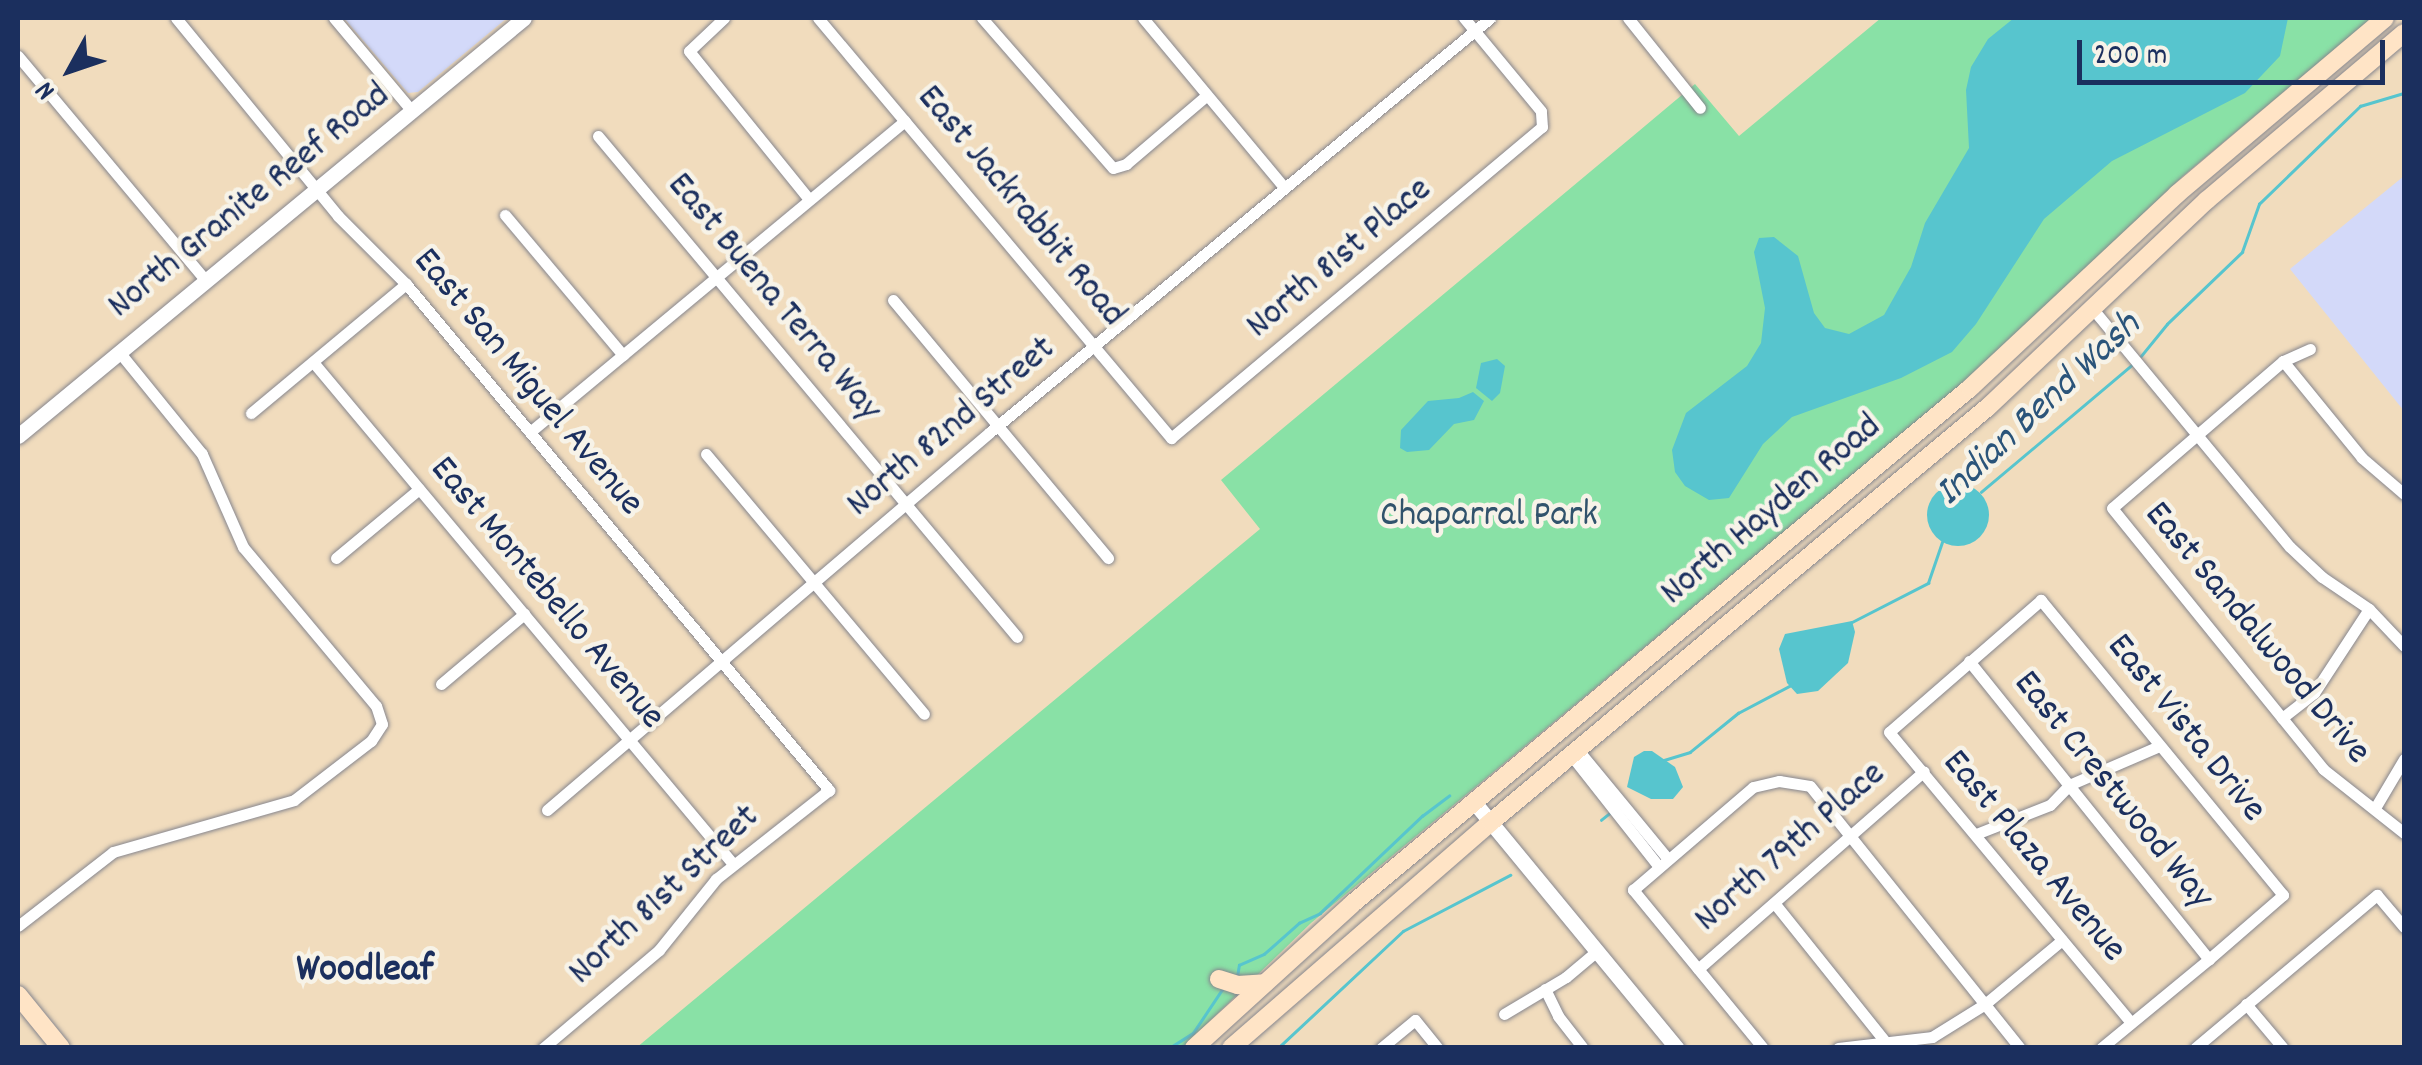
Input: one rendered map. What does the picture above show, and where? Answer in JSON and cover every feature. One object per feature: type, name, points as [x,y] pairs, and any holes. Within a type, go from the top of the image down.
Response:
[{"type":"main road","name":"North Hayden Road","points":[[1194,1048],[1474,802],[1970,388],[2177,194],[2384,18]]},
{"type":"main road","name":"North Hayden Road","points":[[1230,1048],[1491,822],[1988,408],[2207,200],[2404,33]]},
{"type":"main road","points":[[1219,979],[1238,985],[1265,983]]},
{"type":"main road","points":[[18,996],[62,1048]]},
{"type":"street","name":"East San Miguel Avenue","points":[[176,18],[316,190],[406,284],[829,790]]},
{"type":"street","points":[[334,18],[412,111]]},
{"type":"street","name":"North Granite Reef Road","points":[[18,436],[524,18]]},
{"type":"street","points":[[724,18],[689,51],[809,199]]},
{"type":"street","name":"East Jackrabbit Road","points":[[818,18],[1171,438]]},
{"type":"street","points":[[982,18],[1113,168],[1126,164],[1207,95]]},
{"type":"street","points":[[1142,18],[1284,187]]},
{"type":"street","points":[[1464,18],[1475,30]]},
{"type":"street","name":"North 82nd Street","points":[[547,810],[815,586],[998,426],[1490,18]]},
{"type":"street","points":[[1628,18],[1696,98],[1700,108]]},
{"type":"street","name":"North 81st Place","points":[[1171,438],[1544,123],[1542,111],[1475,30]]},
{"type":"street","points":[[18,56],[206,281]]},
{"type":"street","points":[[530,432],[905,121]]},
{"type":"street","name":"East Buena Terra Way","points":[[598,136],[1017,637]]},
{"type":"street","points":[[505,215],[623,356]]},
{"type":"street","points":[[251,413],[406,284]]},
{"type":"street","points":[[893,300],[1108,558]]},
{"type":"street","points":[[2092,308],[2304,562],[2369,609],[2404,646]]},
{"type":"street","points":[[2196,433],[2282,361],[2310,348]]},
{"type":"street","points":[[18,926],[113,852],[294,800],[371,741],[382,724],[376,706],[243,548],[202,454],[119,352]]},
{"type":"street","points":[[2282,361],[2362,458],[2404,494]]},
{"type":"street","name":"East Montebello Avenue","points":[[313,362],[733,864]]},
{"type":"street","name":"East Sandalwood Drive","points":[[2196,433],[2112,508],[2344,789],[2375,808],[2404,833]]},
{"type":"street","points":[[706,454],[924,714]]},
{"type":"street","points":[[336,558],[419,488]]},
{"type":"street","name":"East Vista Drive","points":[[1969,661],[2040,600],[2283,895],[2209,959]]},
{"type":"street","points":[[2282,718],[2314,692],[2369,609]]},
{"type":"street","points":[[441,684],[524,614]]},
{"type":"street","name":"East Plaza Avenue","points":[[1969,661],[1889,732],[2131,1022]]},
{"type":"street","name":"East Crestwood Way","points":[[1969,661],[2209,959]]},
{"type":"street","points":[[1976,834],[2050,805],[2069,785],[2159,746]]},
{"type":"street","points":[[1575,752],[1663,863]]},
{"type":"street","points":[[2375,808],[2404,759]]},
{"type":"street","name":"North 79th Place","points":[[1698,969],[1924,772]]},
{"type":"street","points":[[1763,1048],[1633,890],[1753,787],[1779,780],[1810,786],[2020,1048]]},
{"type":"street","name":"North 81st Street","points":[[543,1048],[659,950],[733,864],[829,790]]},
{"type":"street","points":[[1474,802],[1677,1048]]},
{"type":"street","points":[[2196,1048],[2377,895],[2404,927]]},
{"type":"street","points":[[1775,904],[1887,1044]]},
{"type":"street","points":[[1838,1048],[1932,1037],[1984,1004],[2062,940]]},
{"type":"street","points":[[1504,1014],[1597,951]]},
{"type":"street","points":[[2100,1048],[2209,959]]},
{"type":"street","points":[[1545,989],[1558,1016],[1583,1048]]},
{"type":"street","points":[[2246,1004],[2283,1048]]},
{"type":"street","points":[[1381,1048],[1415,1020],[1438,1048]]},
{"type":"shaded area","points":[[344,18],[507,18],[418,92],[408,93]]},
{"type":"shaded area","points":[[2404,176],[2404,411],[2290,269]]},
{"type":"green space","name":"Chaparral Park","points":[[1881,18],[2372,18],[2183,176],[1976,373],[1311,923],[1183,1047],[636,1048],[1260,529],[1221,480],[1695,84],[1739,136]]},
{"type":"water","points":[[2014,18],[2288,18],[2280,56],[2245,93],[2112,161],[2044,219],[1976,324],[1952,352],[1901,378],[1792,417],[1763,444],[1729,498],[1709,500],[1685,486],[1675,472],[1672,450],[1686,413],[1747,366],[1761,343],[1765,308],[1754,252],[1759,238],[1774,237],[1798,256],[1814,313],[1825,328],[1849,334],[1884,315],[1911,267],[1925,223],[1969,148],[1966,90],[1971,67],[1988,39]]},
{"type":"water","points":[[1497,359],[1505,366],[1500,393],[1492,401],[1476,388],[1481,363]]},
{"type":"water","points":[[1473,392],[1484,401],[1474,420],[1454,424],[1429,450],[1407,452],[1400,448],[1401,430],[1428,401],[1459,398]]},
{"type":"water","points":[[1958,484],[1980,493],[1989,515],[1980,537],[1958,546],[1936,537],[1927,515],[1936,493]]},
{"type":"water","points":[[1852,621],[1855,632],[1848,663],[1818,691],[1797,694],[1787,683],[1779,649],[1785,634]]},
{"type":"water","points":[[1652,751],[1675,767],[1683,787],[1673,799],[1651,799],[1627,787],[1634,757]]},
{"type":"waterway","name":"Indian Bend Wash","points":[[2141,356],[2167,324],[2242,252],[2259,204],[2360,106],[2404,93]]},
{"type":"waterway","name":"Indian Bend Wash","points":[[1981,492],[2132,365]]},
{"type":"waterway","name":"Indian Bend Wash","points":[[1850,623],[1928,583],[1942,542]]},
{"type":"waterway","name":"Indian Bend Wash","points":[[1664,760],[1690,752],[1738,713],[1793,684]]},
{"type":"waterway","points":[[1237,977],[1239,965],[1264,954],[1299,923],[1320,913],[1422,816],[1449,796]]},
{"type":"waterway","name":"Indian Bend Wash","points":[[1601,820],[1612,811]]},
{"type":"waterway","name":"Indian Bend Wash","points":[[1278,1048],[1403,931],[1510,875]]},
{"type":"waterway","points":[[1169,1048],[1193,1033],[1223,988]]},
{"type":"district","name":"Woodleaf","points":[[365,972]]}]
